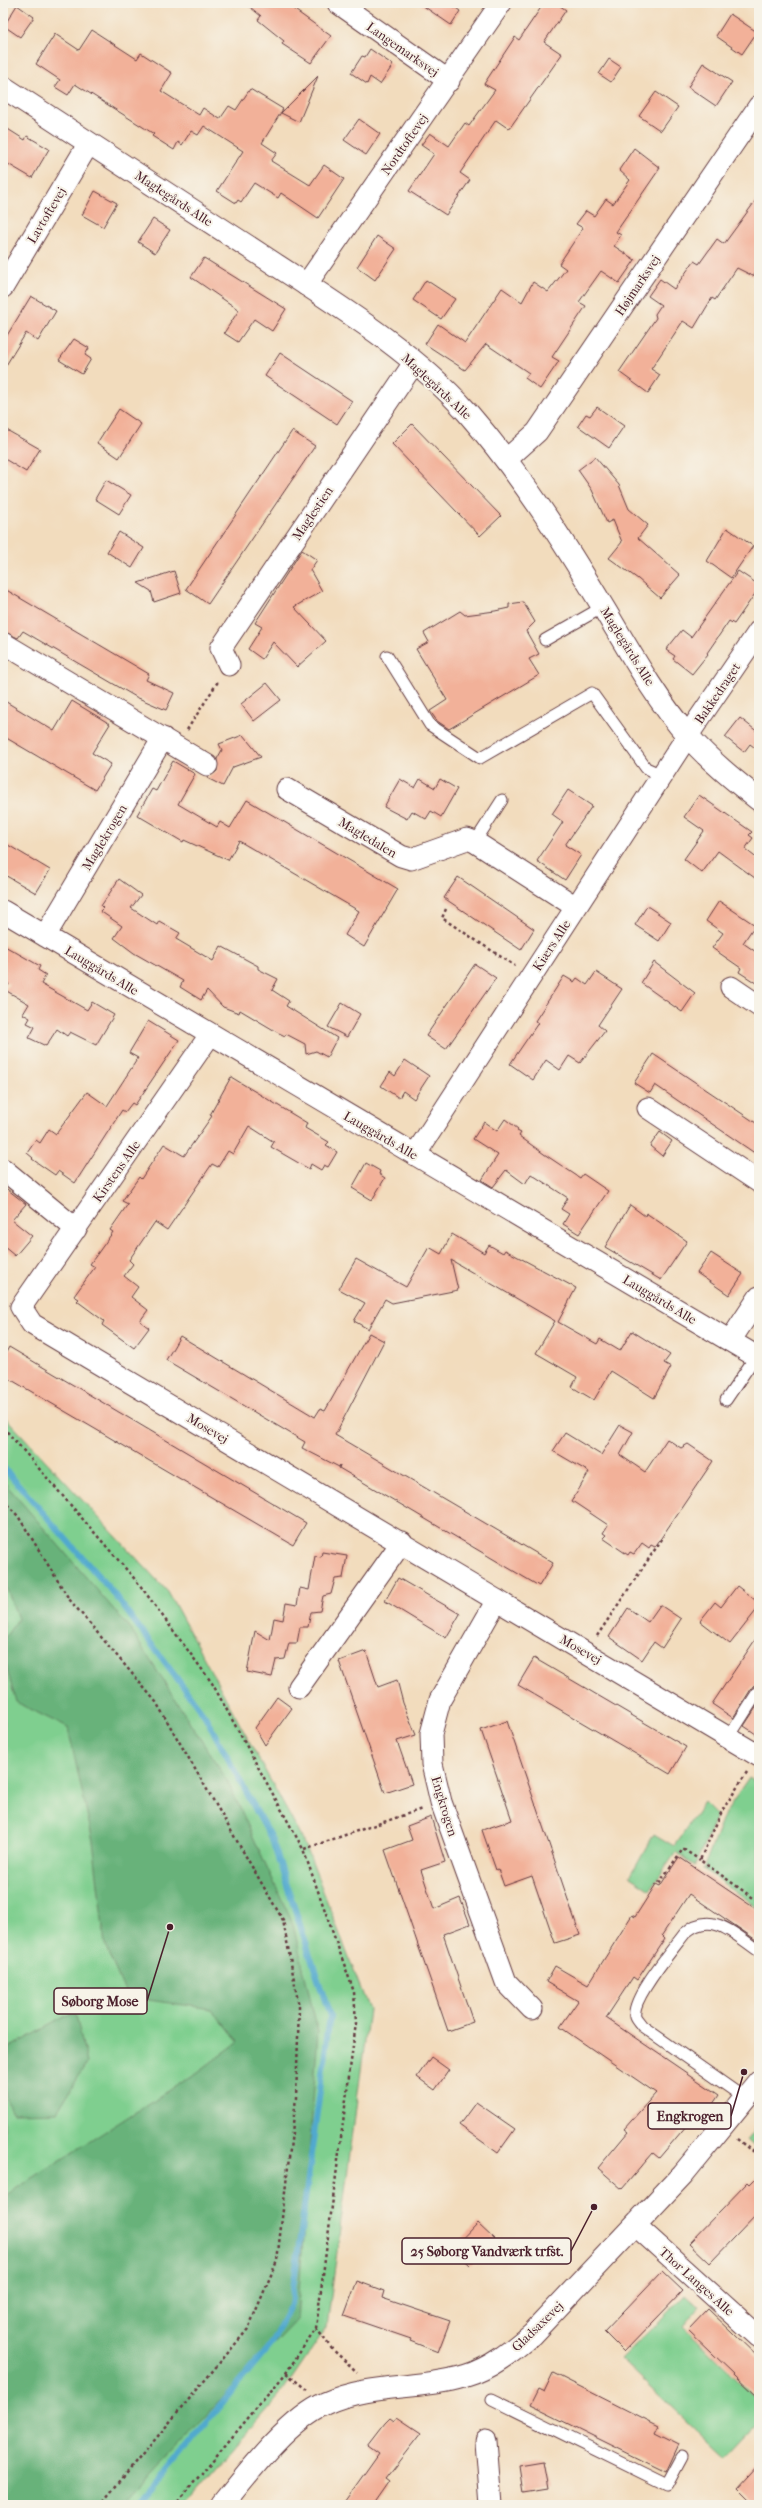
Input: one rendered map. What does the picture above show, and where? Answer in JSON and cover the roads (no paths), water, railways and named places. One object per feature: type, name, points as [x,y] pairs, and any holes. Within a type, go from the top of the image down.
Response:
[{"type":"street","name":"Langemarksvej","points":[[338,3],[449,81]]},
{"type":"street","name":"Nordtoftevej","points":[[306,285],[449,81],[501,3]]},
{"type":"street","name":"Maglegårds Alle","points":[[3,87],[306,285],[414,363],[464,409],[507,459],[559,535],[644,674],[688,735],[732,779],[759,800]]},
{"type":"street","name":"Højmarksvej","points":[[507,459],[537,432],[759,106]]},
{"type":"street","name":"Lavtoftevej","points":[[3,288],[89,143]]},
{"type":"street","name":"Maglestien","points":[[229,665],[221,648],[414,363]]},
{"type":"street","name":"Bakkedraget","points":[[688,735],[759,631]]},
{"type":"street","points":[[3,644],[208,765]]},
{"type":"street","name":"Kiærs Alle","points":[[414,1155],[688,735]]},
{"type":"street","name":"Maglekrogen","points":[[45,936],[170,742]]},
{"type":"street","name":"Magledalen","points":[[287,789],[401,856],[411,859],[467,838],[475,842]]},
{"type":"street","points":[[475,842],[576,907]]},
{"type":"street","name":"Lauggårds Alle","points":[[3,911],[210,1035],[757,1357]]},
{"type":"street","points":[[731,987],[759,1006]]},
{"type":"street","name":"Kirstens Alle","points":[[21,1307],[210,1035]]},
{"type":"street","points":[[648,1108],[759,1182]]},
{"type":"street","points":[[3,1169],[76,1229]]},
{"type":"street","points":[[730,1341],[759,1297]]},
{"type":"street","name":"Mosevej","points":[[21,1307],[32,1324],[402,1542],[497,1600],[587,1651],[759,1755]]},
{"type":"street","points":[[299,1687],[402,1542]]},
{"type":"street","name":"Engkrogen","points":[[497,1600],[440,1700],[432,1742],[432,1764],[441,1802],[506,1982],[532,2009]]},
{"type":"street","name":"Gladsaxevej","points":[[222,2505],[278,2441],[299,2421],[325,2403],[368,2389],[440,2382],[467,2376],[495,2362],[532,2334],[635,2225],[723,2128],[759,2081]]},
{"type":"street","name":"Thor Langes Alle","points":[[635,2225],[759,2337]]},
{"type":"street","points":[[486,2441],[491,2505]]},
{"type":"lane","points":[[544,640],[603,607]]},
{"type":"lane","points":[[386,656],[430,725],[480,758],[592,693],[646,768],[662,775]]},
{"type":"lane","points":[[475,842],[502,800]]},
{"type":"lane","points":[[726,1400],[757,1357]]},
{"type":"lane","points":[[728,1737],[759,1690]]},
{"type":"lane","points":[[746,2099],[642,2026],[635,2015],[636,2004],[642,1992],[685,1933],[693,1926],[705,1922],[715,1924],[727,1929],[759,1951]]},
{"type":"lane","points":[[492,2399],[667,2485],[682,2457]]},
{"type":"waterway","points":[[3,1467],[114,1594],[205,1716],[272,1840],[330,2016],[291,2304],[271,2344],[138,2505]]},
{"type":"place","name":"Søborg Mose","points":[[170,1927]]},
{"type":"place","name":"Engkrogen","points":[[744,2072]]},
{"type":"place","name":"25 Søborg Vandværk trfst.","points":[[594,2207]]}]
